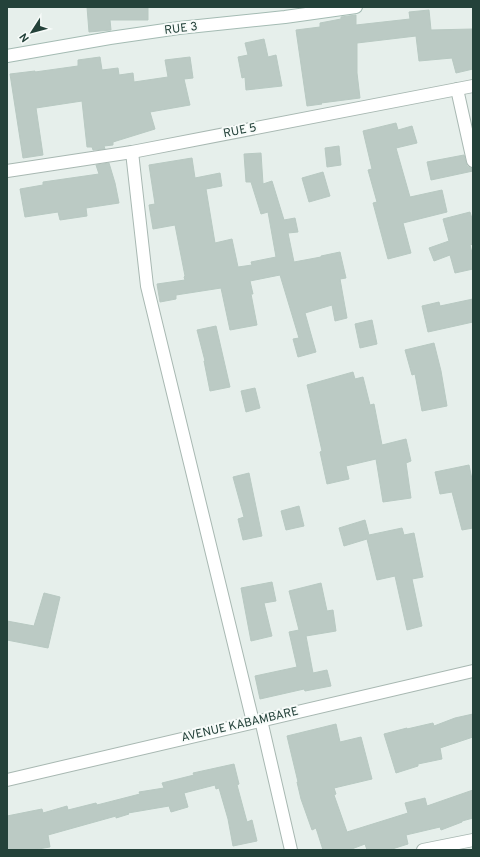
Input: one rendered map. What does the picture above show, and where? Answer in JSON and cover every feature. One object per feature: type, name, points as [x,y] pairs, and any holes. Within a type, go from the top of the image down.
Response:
[{"type":"street","name":"RUE 3","points":[[7,56],[110,38],[179,28],[284,17],[356,7]]},
{"type":"street","name":"RUE 5","points":[[7,171],[132,152],[473,86]]},
{"type":"street","points":[[457,89],[473,161]]},
{"type":"street","points":[[132,152],[147,286],[291,850]]},
{"type":"street","name":"AVENUE KABAMBARE","points":[[7,780],[473,671]]},
{"type":"street","points":[[423,850],[473,840]]},
{"type":"building","points":[[87,7],[148,7],[148,20],[110,20],[111,30],[89,32]]},
{"type":"building","points":[[429,10],[431,30],[473,29],[473,69],[456,73],[452,58],[419,61],[416,36],[357,43],[357,73],[360,98],[307,106],[296,30],[320,27],[320,23],[341,19],[341,17],[356,15],[356,25],[410,19],[409,12]]},
{"type":"building","points":[[264,39],[268,57],[276,55],[282,86],[246,90],[245,77],[242,78],[238,57],[248,55],[245,43]]},
{"type":"building","points":[[100,57],[102,70],[118,68],[119,75],[133,73],[134,82],[168,77],[165,60],[190,57],[193,78],[184,79],[190,105],[150,112],[155,129],[113,142],[113,145],[104,146],[105,149],[93,150],[92,147],[87,147],[82,101],[36,108],[43,155],[23,158],[10,74],[78,66],[78,60]]},
{"type":"building","points":[[396,123],[398,130],[412,126],[417,143],[396,148],[410,197],[442,190],[447,212],[403,223],[411,253],[388,259],[373,203],[377,202],[368,170],[372,169],[363,131]]},
{"type":"building","points":[[339,146],[341,165],[327,167],[325,148]]},
{"type":"building","points":[[261,153],[263,184],[272,181],[284,220],[295,218],[298,232],[288,233],[294,262],[340,252],[346,278],[340,279],[347,318],[335,321],[332,305],[305,313],[316,352],[298,357],[293,339],[299,338],[280,275],[250,281],[257,325],[230,330],[221,288],[176,295],[176,299],[160,302],[157,284],[185,280],[185,276],[175,225],[153,229],[149,205],[155,204],[149,165],[192,158],[195,178],[220,173],[222,186],[206,189],[215,243],[232,239],[238,267],[252,265],[251,262],[276,257],[268,212],[261,214],[251,182],[246,182],[244,154]]},
{"type":"building","points":[[464,155],[467,166],[473,168],[473,171],[431,180],[427,162]]},
{"type":"building","points":[[109,163],[119,203],[86,208],[87,216],[60,220],[58,212],[25,217],[20,189],[43,185],[43,182],[99,174],[96,165]]},
{"type":"building","points":[[323,172],[330,196],[309,202],[302,178]]},
{"type":"building","points":[[470,212],[473,222],[473,244],[470,245],[473,257],[473,269],[455,273],[450,255],[434,261],[429,248],[449,241],[443,219]]},
{"type":"building","points":[[473,299],[473,322],[428,332],[422,306],[439,302],[440,306]]},
{"type":"building","points":[[372,320],[377,344],[360,348],[355,324]]},
{"type":"building","points":[[216,326],[230,387],[210,391],[205,361],[197,330]]},
{"type":"building","points":[[434,343],[447,406],[422,411],[415,374],[412,375],[405,350]]},
{"type":"building","points":[[353,372],[355,379],[363,377],[370,405],[374,404],[382,445],[406,439],[411,461],[406,463],[411,498],[383,502],[376,459],[346,466],[349,479],[327,484],[320,452],[322,451],[307,385]]},
{"type":"building","points":[[255,388],[260,408],[246,412],[241,391]]},
{"type":"building","points":[[469,465],[473,484],[473,528],[462,530],[452,492],[440,494],[435,472]]},
{"type":"building","points":[[249,473],[262,536],[243,540],[238,519],[244,517],[233,477]]},
{"type":"building","points":[[299,506],[304,526],[286,530],[281,511]]},
{"type":"building","points":[[365,520],[369,535],[402,528],[404,535],[414,533],[423,577],[412,579],[422,626],[407,630],[395,576],[377,580],[367,539],[344,546],[339,528]]},
{"type":"building","points":[[272,582],[276,601],[264,603],[272,636],[251,641],[241,588]]},
{"type":"building","points":[[321,583],[327,611],[333,610],[336,631],[306,636],[313,673],[327,670],[331,686],[305,691],[304,689],[260,699],[255,676],[297,667],[289,632],[299,630],[289,591]]},
{"type":"building","points":[[44,593],[60,597],[48,648],[7,640],[7,621],[34,626]]},
{"type":"building","points":[[473,714],[473,737],[440,748],[442,759],[418,764],[418,766],[396,773],[384,734],[433,723],[434,726],[455,718]]},
{"type":"building","points":[[336,724],[340,742],[361,737],[372,779],[334,788],[336,794],[334,795],[347,832],[408,813],[405,803],[425,798],[427,806],[473,790],[473,818],[441,830],[440,827],[406,835],[408,844],[389,850],[367,850],[365,844],[349,850],[323,850],[316,828],[312,830],[301,799],[287,736]]},
{"type":"building","points":[[234,764],[239,784],[237,785],[247,822],[252,820],[257,841],[233,846],[228,819],[219,788],[216,789],[215,785],[184,793],[188,807],[171,812],[169,806],[128,813],[129,814],[116,818],[116,816],[48,835],[50,847],[32,850],[7,850],[7,816],[42,809],[43,813],[67,806],[68,810],[96,803],[97,805],[140,794],[139,792],[164,788],[162,783],[194,775],[193,773]]}]
